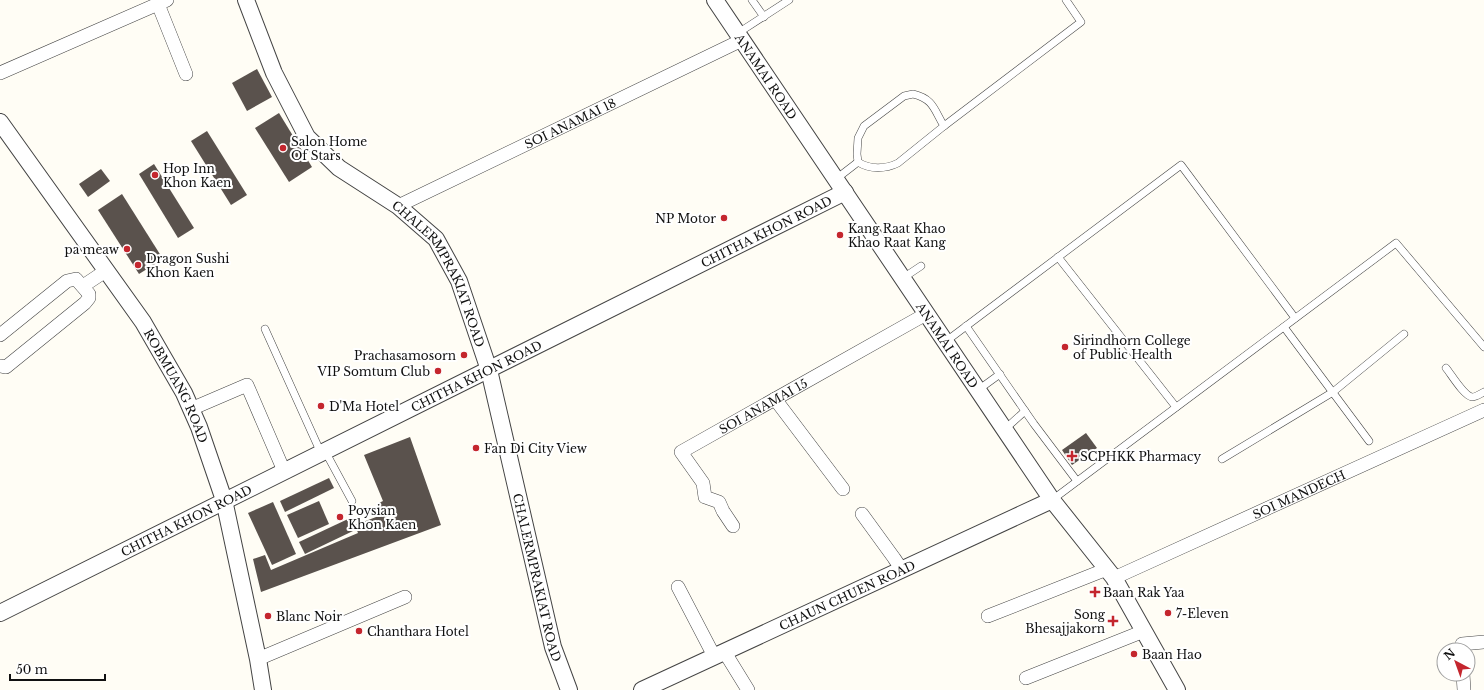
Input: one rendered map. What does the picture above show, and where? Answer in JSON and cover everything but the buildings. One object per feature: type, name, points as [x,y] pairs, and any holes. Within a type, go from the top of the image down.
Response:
[{"type":"street","name":"CHALERMPRAKIAT ROAD","points":[[246,0],[274,73],[307,137],[338,168],[398,206],[436,238],[460,281],[489,370],[554,647],[569,690]]},
{"type":"street","name":"ANAMAI ROAD","points":[[715,0],[1052,500],[1110,574],[1178,690]]},
{"type":"street","points":[[0,73],[162,2],[186,74]]},
{"type":"street","name":"SOI ANAMAI 18","points":[[398,206],[740,37]]},
{"type":"street","name":"ROBMUANG ROAD","points":[[0,123],[147,328],[184,393],[199,427],[224,500],[264,690]]},
{"type":"street","name":"CHITHA KHON ROAD","points":[[0,613],[224,500],[489,370],[845,192]]},
{"type":"street","points":[[83,286],[106,270]]},
{"type":"street","points":[[0,335],[67,281],[76,279],[89,294],[89,298],[85,303],[6,367],[0,366]]},
{"type":"street","name":"SOI ANAMAI 15","points":[[733,526],[719,502],[706,496],[703,483],[681,452],[926,314]]},
{"type":"street","points":[[191,409],[247,385],[284,471]]},
{"type":"street","points":[[775,399],[843,489]]},
{"type":"street","name":"SOI MANDECH","points":[[988,616],[1110,574],[1484,410]]},
{"type":"street","name":"CHAUN CHUEN ROAD","points":[[642,690],[1052,500]]},
{"type":"street","points":[[862,514],[902,570]]},
{"type":"street","points":[[678,587],[719,653],[748,690]]},
{"type":"street","points":[[258,659],[405,597]]},
{"type":"street","points":[[1026,678],[1144,631]]},
{"type":"lane","points":[[752,0],[764,17]]},
{"type":"lane","points":[[740,37],[764,17],[789,0]]},
{"type":"lane","points":[[944,126],[934,105],[929,101],[919,95],[913,94],[904,96],[864,126],[858,138],[858,162],[864,166],[876,168],[898,163],[944,126],[1081,22],[1066,0]]},
{"type":"lane","points":[[836,179],[858,162]]},
{"type":"lane","points":[[946,342],[1180,165],[1295,318]]},
{"type":"lane","points":[[1052,500],[1396,243],[1484,347]]},
{"type":"lane","points":[[1058,257],[1176,407]]},
{"type":"lane","points":[[902,278],[920,266]]},
{"type":"lane","points":[[966,326],[1025,411],[1077,481]]},
{"type":"lane","points":[[1284,327],[1369,441]]},
{"type":"lane","points":[[265,329],[323,452],[352,501]]},
{"type":"lane","points":[[1222,459],[1333,392],[1404,334]]},
{"type":"lane","points":[[1446,368],[1465,393],[1474,397],[1484,392]]},
{"type":"lane","points":[[978,390],[1000,374]]},
{"type":"lane","points":[[1004,430],[1025,411]]},
{"type":"place","name":"Salon Home Of Stars","points":[[283,148]]},
{"type":"place","name":"Hop Inn Khon Kaen","points":[[155,175]]},
{"type":"place","name":"NP Motor","points":[[724,218]]},
{"type":"place","name":"Kang Raat Khao Khao Raat Kang","points":[[840,235]]},
{"type":"place","name":"pa meaw","points":[[127,249]]},
{"type":"place","name":"Dragon Sushi Khon Kaen","points":[[138,265]]},
{"type":"place","name":"Sirindhorn College of Public Health","points":[[1065,347]]},
{"type":"place","name":"Prachasamosorn","points":[[464,355]]},
{"type":"place","name":"VIP Somtum Club","points":[[438,371]]},
{"type":"place","name":"D'Ma Hotel","points":[[321,406]]},
{"type":"place","name":"Fan Di City View","points":[[476,448]]},
{"type":"place","name":"SCPHKK Pharmacy","points":[[1072,456]]},
{"type":"place","name":"Poysian Khon Kaen","points":[[340,517]]},
{"type":"place","name":"Baan Rak Yaa","points":[[1095,592]]},
{"type":"place","name":"7-Eleven","points":[[1168,613]]},
{"type":"place","name":"Blanc Noir","points":[[268,616]]},
{"type":"place","name":"Song Bhesajjakorn","points":[[1113,621]]},
{"type":"place","name":"Chanthara Hotel","points":[[359,631]]},
{"type":"place","name":"Baan Hao","points":[[1134,654]]}]
